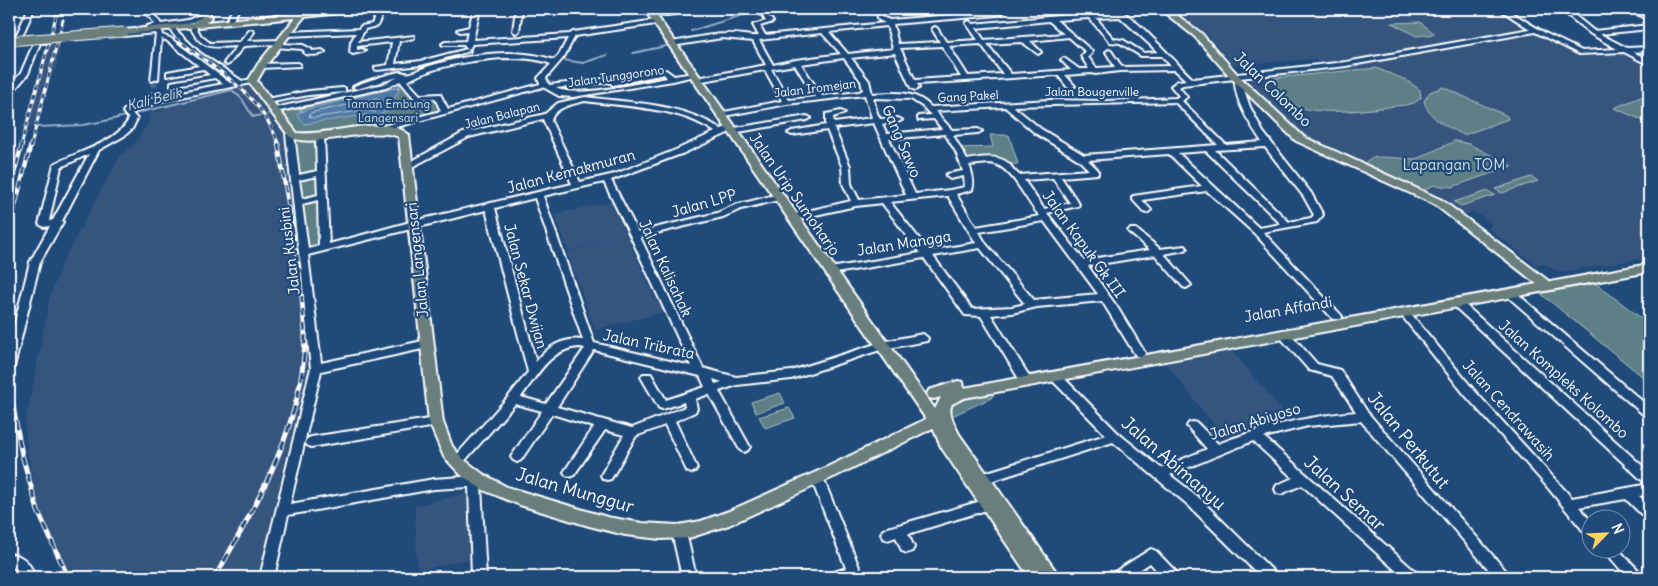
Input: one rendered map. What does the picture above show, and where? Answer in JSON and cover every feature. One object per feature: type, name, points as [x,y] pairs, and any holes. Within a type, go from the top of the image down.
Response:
[{"type":"main road","points":[[10,41],[193,25],[282,12],[298,15],[358,9]]},
{"type":"main road","name":"Jalan Colombo","points":[[1164,9],[1198,35],[1236,78],[1303,141],[1438,202],[1543,284]]},
{"type":"main road","points":[[204,11],[221,21]]},
{"type":"main road","points":[[193,25],[207,18],[204,11]]},
{"type":"main road","points":[[252,81],[261,66],[287,34],[298,15]]},
{"type":"main road","name":"Jalan Urip Sumoharjo","points":[[652,15],[722,115],[728,130],[780,197],[882,346],[939,424]]},
{"type":"main road","name":"Jalan Kusbini","points":[[252,81],[275,110],[290,134]]},
{"type":"main road","points":[[290,134],[320,138],[382,129],[399,132],[404,129]]},
{"type":"main road","name":"Jalan Langensari","points":[[404,129],[406,166],[436,422],[449,453],[480,481]]},
{"type":"main road","name":"Jalan Affandi","points":[[1281,331],[1337,317],[1457,303],[1510,293],[1649,261]]},
{"type":"main road","name":"Jalan Affandi","points":[[964,393],[1024,378],[1143,356],[1543,284],[1649,268]]},
{"type":"main road","name":"Jalan Affandi","points":[[934,394],[960,385],[1055,376],[1143,356]]},
{"type":"main road","points":[[914,391],[934,394],[964,393]]},
{"type":"main road","points":[[964,393],[945,399],[942,404],[939,424],[944,440],[988,504],[1036,568],[1052,577]]},
{"type":"main road","points":[[934,394],[928,405],[939,424],[982,478],[1036,568]]},
{"type":"main road","name":"Jalan Munggur","points":[[480,481],[522,500],[612,525],[644,530],[679,532],[709,524],[747,510],[939,424]]},
{"type":"street","points":[[10,41],[31,9]]},
{"type":"street","points":[[142,9],[168,39],[207,65],[240,83]]},
{"type":"street","points":[[154,79],[158,28],[157,9]]},
{"type":"street","points":[[195,9],[204,11]]},
{"type":"street","points":[[221,21],[236,9]]},
{"type":"street","points":[[287,34],[358,33],[372,30],[382,9]]},
{"type":"street","points":[[470,61],[467,51],[477,9]]},
{"type":"street","points":[[516,31],[519,9]]},
{"type":"street","points":[[561,105],[547,89],[542,78],[556,61],[570,37],[576,33],[652,15],[698,9]]},
{"type":"street","points":[[763,37],[756,26],[770,22],[762,11],[764,9]]},
{"type":"street","points":[[1112,9],[1142,32],[1175,68],[1191,81]]},
{"type":"street","points":[[1502,9],[1536,30],[1581,53],[1649,49]]},
{"type":"street","points":[[1563,9],[1593,33],[1649,63]]},
{"type":"street","points":[[1626,9],[1647,14]]},
{"type":"street","points":[[877,10],[881,19],[889,23],[896,49],[918,95],[915,98]]},
{"type":"street","points":[[9,91],[24,74],[37,40],[66,39],[158,28],[192,21],[204,11]]},
{"type":"street","points":[[672,44],[730,36],[755,38],[824,31],[889,23],[911,17],[964,16],[996,11],[1010,23]]},
{"type":"street","points":[[972,26],[1079,16],[1122,15]]},
{"type":"street","points":[[964,16],[998,64],[1009,76]]},
{"type":"street","points":[[1092,17],[1111,40],[1121,41],[1143,56],[1162,54]]},
{"type":"street","points":[[1051,19],[1090,52],[1084,56],[1094,72]]},
{"type":"street","points":[[158,28],[173,29],[193,25],[198,37],[206,44],[279,44],[303,47],[309,50],[307,53],[322,52]]},
{"type":"street","points":[[1593,33],[1649,27]]},
{"type":"street","points":[[173,29],[216,76],[228,85]]},
{"type":"street","points":[[460,30],[472,29]]},
{"type":"street","points":[[935,29],[966,79]]},
{"type":"street","points":[[1224,147],[1176,100],[1183,97],[1175,85],[1191,81],[1236,78],[1346,64],[1536,30]]},
{"type":"street","points":[[724,31],[730,36]]},
{"type":"street","points":[[824,31],[846,56],[944,44],[1024,40],[1071,34]]},
{"type":"street","points":[[170,74],[227,61],[251,32]]},
{"type":"street","points":[[358,33],[353,52],[362,51]]},
{"type":"street","points":[[354,44],[396,43],[412,37]]},
{"type":"street","points":[[446,44],[570,37]]},
{"type":"street","points":[[755,38],[794,119]]},
{"type":"street","points":[[1024,40],[1038,52]]},
{"type":"street","points":[[391,66],[396,43]]},
{"type":"street","points":[[377,68],[467,51]]},
{"type":"street","points":[[1109,52],[1124,78]]},
{"type":"street","points":[[275,110],[386,86],[420,70],[470,61],[522,56],[556,61]]},
{"type":"street","name":"Jalan Iromejan","points":[[695,77],[846,56],[865,81],[869,93],[785,102],[722,115]]},
{"type":"street","points":[[1064,60],[1078,72]]},
{"type":"street","points":[[530,62],[556,61]]},
{"type":"street","points":[[796,62],[820,98]]},
{"type":"street","points":[[261,66],[298,65]]},
{"type":"street","points":[[912,82],[1119,69],[1175,68]]},
{"type":"street","points":[[420,70],[403,80],[404,82],[411,86],[418,96],[437,96],[445,112]]},
{"type":"street","points":[[267,101],[353,87],[408,72]]},
{"type":"street","points":[[1061,74],[1071,86]]},
{"type":"street","points":[[174,84],[216,76]]},
{"type":"street","name":"Jalan Tunggorono","points":[[547,89],[573,95],[695,77]]},
{"type":"street","points":[[1236,78],[1252,120],[1266,144],[1308,196],[1319,215],[1314,220],[1256,231]]},
{"type":"street","points":[[58,222],[44,224],[56,168],[127,130],[133,122],[129,113],[159,99],[252,81]]},
{"type":"street","points":[[404,129],[445,112],[531,85],[547,89]]},
{"type":"street","points":[[793,217],[856,203],[911,196],[951,194],[969,188],[964,163],[948,132],[937,116],[915,98],[869,93]]},
{"type":"street","name":"Gang Sawo","points":[[869,93],[877,121],[891,156],[911,196]]},
{"type":"street","name":"Jalan Balapan","points":[[406,166],[466,135],[548,116],[561,105],[589,99],[671,111],[728,130]]},
{"type":"street","name":"Jalan Bougenville","points":[[1008,106],[1056,102],[1105,103],[1176,100]]},
{"type":"street","points":[[1008,106],[1038,131],[1082,158],[1094,173],[1018,178]]},
{"type":"street","name":"Gang Pakel","points":[[930,110],[1008,106]]},
{"type":"street","points":[[9,107],[9,112]]},
{"type":"street","points":[[841,113],[829,116],[830,126],[846,166],[847,184],[856,203]]},
{"type":"street","points":[[548,116],[547,121],[577,185]]},
{"type":"street","points":[[921,118],[937,116]]},
{"type":"street","name":"Jalan Kemakmuran","points":[[304,253],[414,224],[606,178],[677,153],[728,130],[807,118]]},
{"type":"street","points":[[792,133],[830,126],[898,120]]},
{"type":"street","points":[[885,137],[978,131]]},
{"type":"street","name":"Jalan Kusbini","points":[[283,511],[316,368],[290,134]]},
{"type":"street","points":[[320,138],[324,248]]},
{"type":"street","points":[[1082,158],[1266,144]]},
{"type":"street","points":[[9,367],[33,267],[97,147]]},
{"type":"street","points":[[1209,149],[1286,224]]},
{"type":"street","points":[[1172,152],[1256,231],[1337,317]]},
{"type":"street","name":"Jalan Kapuk Gk III","points":[[964,163],[996,161],[1002,163],[1011,174],[1018,178],[1043,215],[1058,232],[1105,297],[1143,356]]},
{"type":"street","points":[[296,178],[321,172]]},
{"type":"street","points":[[950,176],[966,173]]},
{"type":"street","points":[[972,230],[1043,215],[1075,204],[1056,176]]},
{"type":"street","name":"Jalan Kalisahak","points":[[606,178],[701,371],[744,447]]},
{"type":"street","points":[[1147,210],[1136,198],[1209,188]]},
{"type":"street","points":[[951,194],[982,246],[1033,305]]},
{"type":"street","points":[[517,457],[590,347],[538,195]]},
{"type":"street","points":[[298,202],[322,197]]},
{"type":"street","name":"Jalan LPP","points":[[635,235],[720,215],[738,207],[780,197]]},
{"type":"street","points":[[884,200],[906,225],[925,255],[970,313],[985,313],[1033,305],[1105,297]]},
{"type":"street","name":"Jalan Sekar Dwijan","points":[[490,207],[533,372]]},
{"type":"street","points":[[1132,231],[1158,252],[1186,284]]},
{"type":"street","name":"Jalan Mangga","points":[[830,271],[982,246]]},
{"type":"street","points":[[1080,264],[1182,248]]},
{"type":"street","name":"Jalan Kompleks Kolombo","points":[[1510,293],[1649,413]]},
{"type":"street","name":"Jalan Kompleks Kolombo","points":[[1457,303],[1649,479]]},
{"type":"street","name":"Jalan Cendrawasih","points":[[1401,309],[1469,392],[1580,517]]},
{"type":"street","points":[[985,313],[1024,378]]},
{"type":"street","name":"Jalan Perkutut","points":[[1281,331],[1313,367],[1336,373],[1364,416],[1503,577]]},
{"type":"street","name":"Jalan Tribrata","points":[[457,462],[513,399],[550,353],[561,346],[580,343],[590,347],[701,371],[736,381],[792,375],[882,346],[923,338]]},
{"type":"street","points":[[316,368],[427,344]]},
{"type":"street","name":"Jalan Abimanyu","points":[[1055,376],[1115,438],[1198,507],[1270,577]]},
{"type":"street","points":[[647,377],[662,404],[736,381]]},
{"type":"street","points":[[607,474],[632,433],[691,409],[689,397]]},
{"type":"street","points":[[513,399],[632,433]]},
{"type":"street","name":"Jalan Abiyoso","points":[[1160,474],[1254,435],[1319,419],[1364,416]]},
{"type":"street","points":[[668,419],[691,468]]},
{"type":"street","points":[[311,442],[436,422]]},
{"type":"street","points":[[570,472],[602,424]]},
{"type":"street","points":[[1193,426],[1215,450]]},
{"type":"street","name":"Jalan Semar","points":[[1254,435],[1412,577]]},
{"type":"street","points":[[982,478],[1115,438]]},
{"type":"street","points":[[817,478],[855,575],[837,577]]},
{"type":"street","points":[[1281,489],[1303,479]]},
{"type":"street","points":[[267,577],[283,511],[434,484],[480,481],[479,577]]},
{"type":"street","points":[[1569,504],[1649,489]]},
{"type":"street","points":[[1628,493],[1649,513]]},
{"type":"street","points":[[907,547],[894,532],[988,504]]},
{"type":"street","points":[[679,532],[689,577]]},
{"type":"street","points":[[1118,577],[1151,555],[1172,577]]},
{"type":"street","points":[[1618,558],[1636,577]]},
{"type":"street","points":[[9,560],[16,560],[23,564],[28,577]]},
{"type":"shaded area","points":[[1173,9],[1500,9],[1579,54],[1649,50],[1649,257],[1559,273],[1545,264],[1536,265],[1488,228],[1492,225],[1480,215],[1473,212],[1464,215],[1430,194],[1306,139],[1249,83],[1252,79],[1260,76],[1326,69],[1314,59],[1234,65],[1206,34]]},
{"type":"shaded area","points":[[64,40],[64,43],[60,44],[57,67],[52,74],[38,126],[23,129],[47,42]]},
{"type":"shaded area","points":[[252,85],[273,111],[287,134],[311,338],[309,371],[299,440],[278,525],[261,577],[64,577],[47,540],[28,455],[25,425],[50,296],[63,261],[120,156],[136,142],[149,121],[149,113],[165,109],[165,104]]},
{"type":"shaded area","points":[[611,202],[656,301],[662,300],[667,311],[595,330],[567,252],[618,239],[568,251],[555,214]]},
{"type":"shaded area","points":[[1229,347],[1292,422],[1225,439],[1163,360]]},
{"type":"shaded area","points":[[473,491],[477,557],[417,571],[415,506]]},
{"type":"green space","points":[[1420,22],[1435,34],[1416,36],[1392,23]]},
{"type":"green space","points":[[1376,68],[1406,80],[1420,90],[1421,98],[1414,103],[1374,109],[1354,111],[1314,110],[1297,106],[1283,99],[1275,87],[1278,81],[1274,78]]},
{"type":"green space","name":"Taman Embung Langensari","points":[[406,81],[424,98],[438,95],[446,112],[395,130],[321,137],[290,132],[280,113],[394,88]]},
{"type":"green space","points":[[1443,87],[1507,116],[1508,119],[1464,135],[1440,122],[1426,108],[1424,101],[1430,92]]},
{"type":"green space","points":[[1641,97],[1649,100],[1649,123],[1614,108]]},
{"type":"green space","points":[[990,135],[1009,135],[1018,164],[1000,165],[998,160],[965,163],[958,148],[993,147]]},
{"type":"green space","points":[[294,139],[317,140],[320,172],[298,177]]},
{"type":"green space","name":"Lapangan TOM","points":[[1455,141],[1469,144],[1512,166],[1452,187],[1434,185],[1423,191],[1363,164],[1371,158],[1379,157],[1416,159]]},
{"type":"green space","points":[[320,174],[321,197],[302,202],[298,180]]},
{"type":"green space","points":[[1531,177],[1538,181],[1502,193],[1495,189]]},
{"type":"green space","points":[[1488,191],[1495,195],[1461,206],[1454,202]]},
{"type":"green space","points":[[320,200],[325,242],[308,246],[302,204]]},
{"type":"green space","points":[[1595,283],[1649,324],[1649,382],[1540,293]]},
{"type":"green space","points":[[998,390],[991,398],[950,417],[948,401]]},
{"type":"green space","points":[[780,393],[785,403],[756,413],[751,402]]},
{"type":"green space","points":[[789,408],[795,418],[765,428],[759,417]]},
{"type":"water","points":[[400,88],[395,97],[384,104],[384,107],[397,108],[384,112],[377,118],[366,115],[304,124],[297,114],[308,109]]},
{"type":"waterway","name":"Kali Belik","points":[[691,31],[762,9]]},
{"type":"waterway","name":"Kali Belik","points":[[633,53],[666,46]]},
{"type":"waterway","name":"Kali Belik","points":[[536,56],[583,63],[607,55]]},
{"type":"waterway","name":"Kali Belik","points":[[398,88],[402,80]]},
{"type":"waterway","name":"Kali Belik","points":[[38,127],[83,125],[105,121],[232,90],[242,99],[253,117],[261,115]]},
{"type":"waterway","name":"Kali Belik","points":[[293,108],[303,111]]},
{"type":"waterway","name":"Kali Belik","points":[[268,114],[274,112]]},
{"type":"waterway","name":"Kali Belik","points":[[9,133],[13,132]]},
{"type":"tunnel","points":[[131,108],[154,93],[154,79]]},
{"type":"railway","points":[[21,146],[58,9]]},
{"type":"railway","points":[[31,146],[63,20]]},
{"type":"railway","points":[[175,38],[221,72],[250,97],[272,128],[279,146]]},
{"type":"railway","points":[[9,192],[22,144]]},
{"type":"railway","points":[[9,229],[31,144]]},
{"type":"railway","points":[[278,144],[299,266],[305,336]]},
{"type":"railway","points":[[215,577],[247,520],[276,461],[297,400],[303,368],[305,336]]},
{"type":"railway","points":[[9,385],[22,455],[38,511],[68,577]]}]
